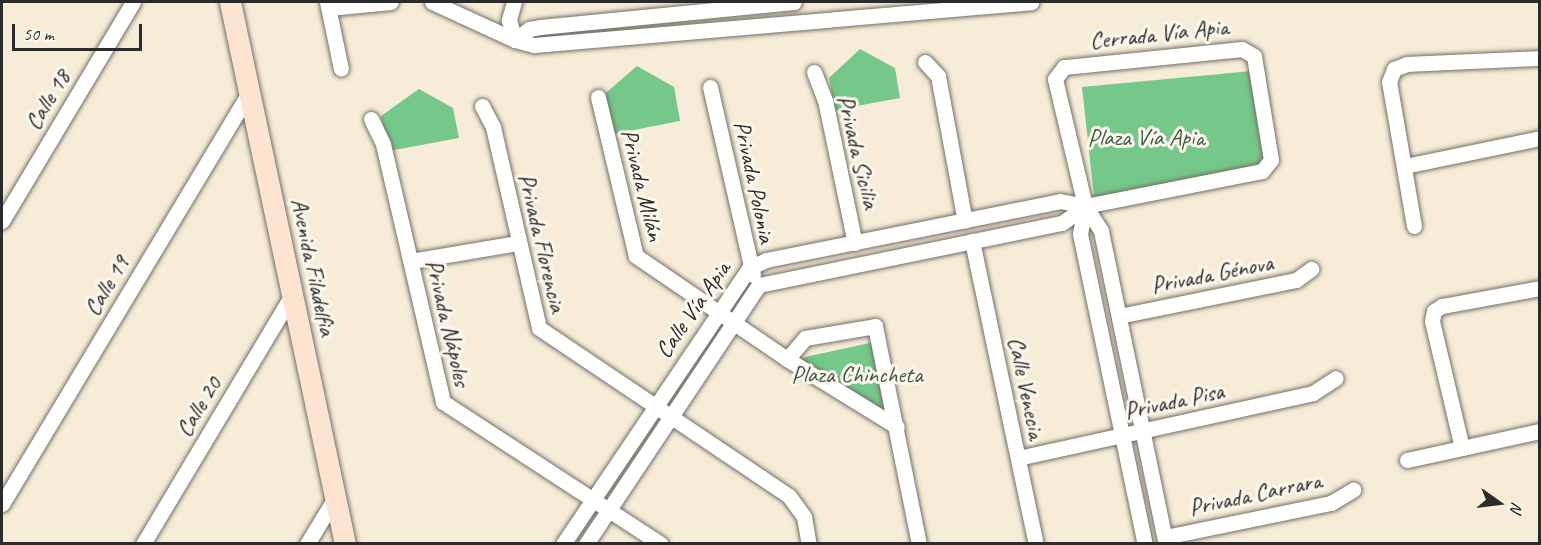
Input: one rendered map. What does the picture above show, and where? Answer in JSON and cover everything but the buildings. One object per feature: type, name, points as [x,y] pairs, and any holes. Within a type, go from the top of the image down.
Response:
[{"type":"street","name":"Calle 18","points":[[2,221],[133,2]]},
{"type":"street","name":"Avenida Filadelfia","points":[[230,2],[345,543]]},
{"type":"street","points":[[341,69],[328,5],[390,2]]},
{"type":"street","points":[[432,2],[515,40],[534,45],[922,6],[1031,2]]},
{"type":"street","points":[[514,2],[509,20],[515,40]]},
{"type":"street","points":[[515,40],[522,33],[540,27],[794,2]]},
{"type":"street","name":"Cerrada Vía Apia","points":[[1242,49],[1254,56],[1271,160],[1268,167],[1085,206],[1055,79],[1058,71],[1064,66],[1242,49]]},
{"type":"street","points":[[1414,226],[1389,82],[1394,69],[1407,64],[1539,58]]},
{"type":"street","points":[[925,62],[938,76],[965,221]]},
{"type":"street","name":"Privada Sicilia","points":[[814,72],[825,100],[855,243]]},
{"type":"street","name":"Privada Polonia","points":[[710,87],[749,268],[759,285]]},
{"type":"street","name":"Calle 19","points":[[2,504],[250,92]]},
{"type":"street","name":"Privada Milán","points":[[598,97],[636,256],[718,314],[897,427]]},
{"type":"street","name":"Privada Florencia","points":[[482,105],[493,127],[517,243],[539,328],[789,495],[804,517],[809,543]]},
{"type":"street","name":"Privada Nápoles","points":[[371,119],[383,144],[443,402],[590,500],[661,543]]},
{"type":"street","points":[[1405,166],[1539,138]]},
{"type":"street","name":"Calle Vía Apia","points":[[563,543],[749,268],[766,260],[1060,201],[1085,206]]},
{"type":"street","points":[[1085,206],[1101,231],[1166,540]]},
{"type":"street","points":[[1085,206],[1080,234],[1145,543]]},
{"type":"street","name":"Calle Vía Apia","points":[[586,543],[759,285],[1062,223],[1085,206]]},
{"type":"street","name":"Calle Venecia","points":[[972,241],[1036,543]]},
{"type":"street","points":[[411,261],[517,243]]},
{"type":"street","name":"Privada Génova","points":[[1119,316],[1296,280],[1311,269]]},
{"type":"street","points":[[1462,448],[1432,321],[1434,311],[1442,306],[1539,288]]},
{"type":"street","name":"Calle 20","points":[[143,543],[293,293]]},
{"type":"street","points":[[787,359],[806,338],[875,326],[919,543]]},
{"type":"street","name":"Privada Pisa","points":[[1018,458],[1313,393],[1336,378]]},
{"type":"street","points":[[1407,460],[1539,431]]},
{"type":"street","name":"Privada Carrara","points":[[1166,540],[1331,503],[1353,490]]},
{"type":"street","points":[[307,543],[335,498]]},
{"type":"green space","points":[[860,49],[895,68],[900,98],[835,110],[829,78]]},
{"type":"green space","points":[[637,66],[674,87],[680,121],[608,135],[601,97]]},
{"type":"green space","name":"Plaza Vía Apia","points":[[1252,71],[1270,175],[1095,205],[1082,87]]},
{"type":"green space","points":[[419,89],[453,108],[459,138],[389,151],[381,116]]},
{"type":"green space","name":"Plaza Chincheta","points":[[879,341],[896,433],[795,368],[805,357]]}]
